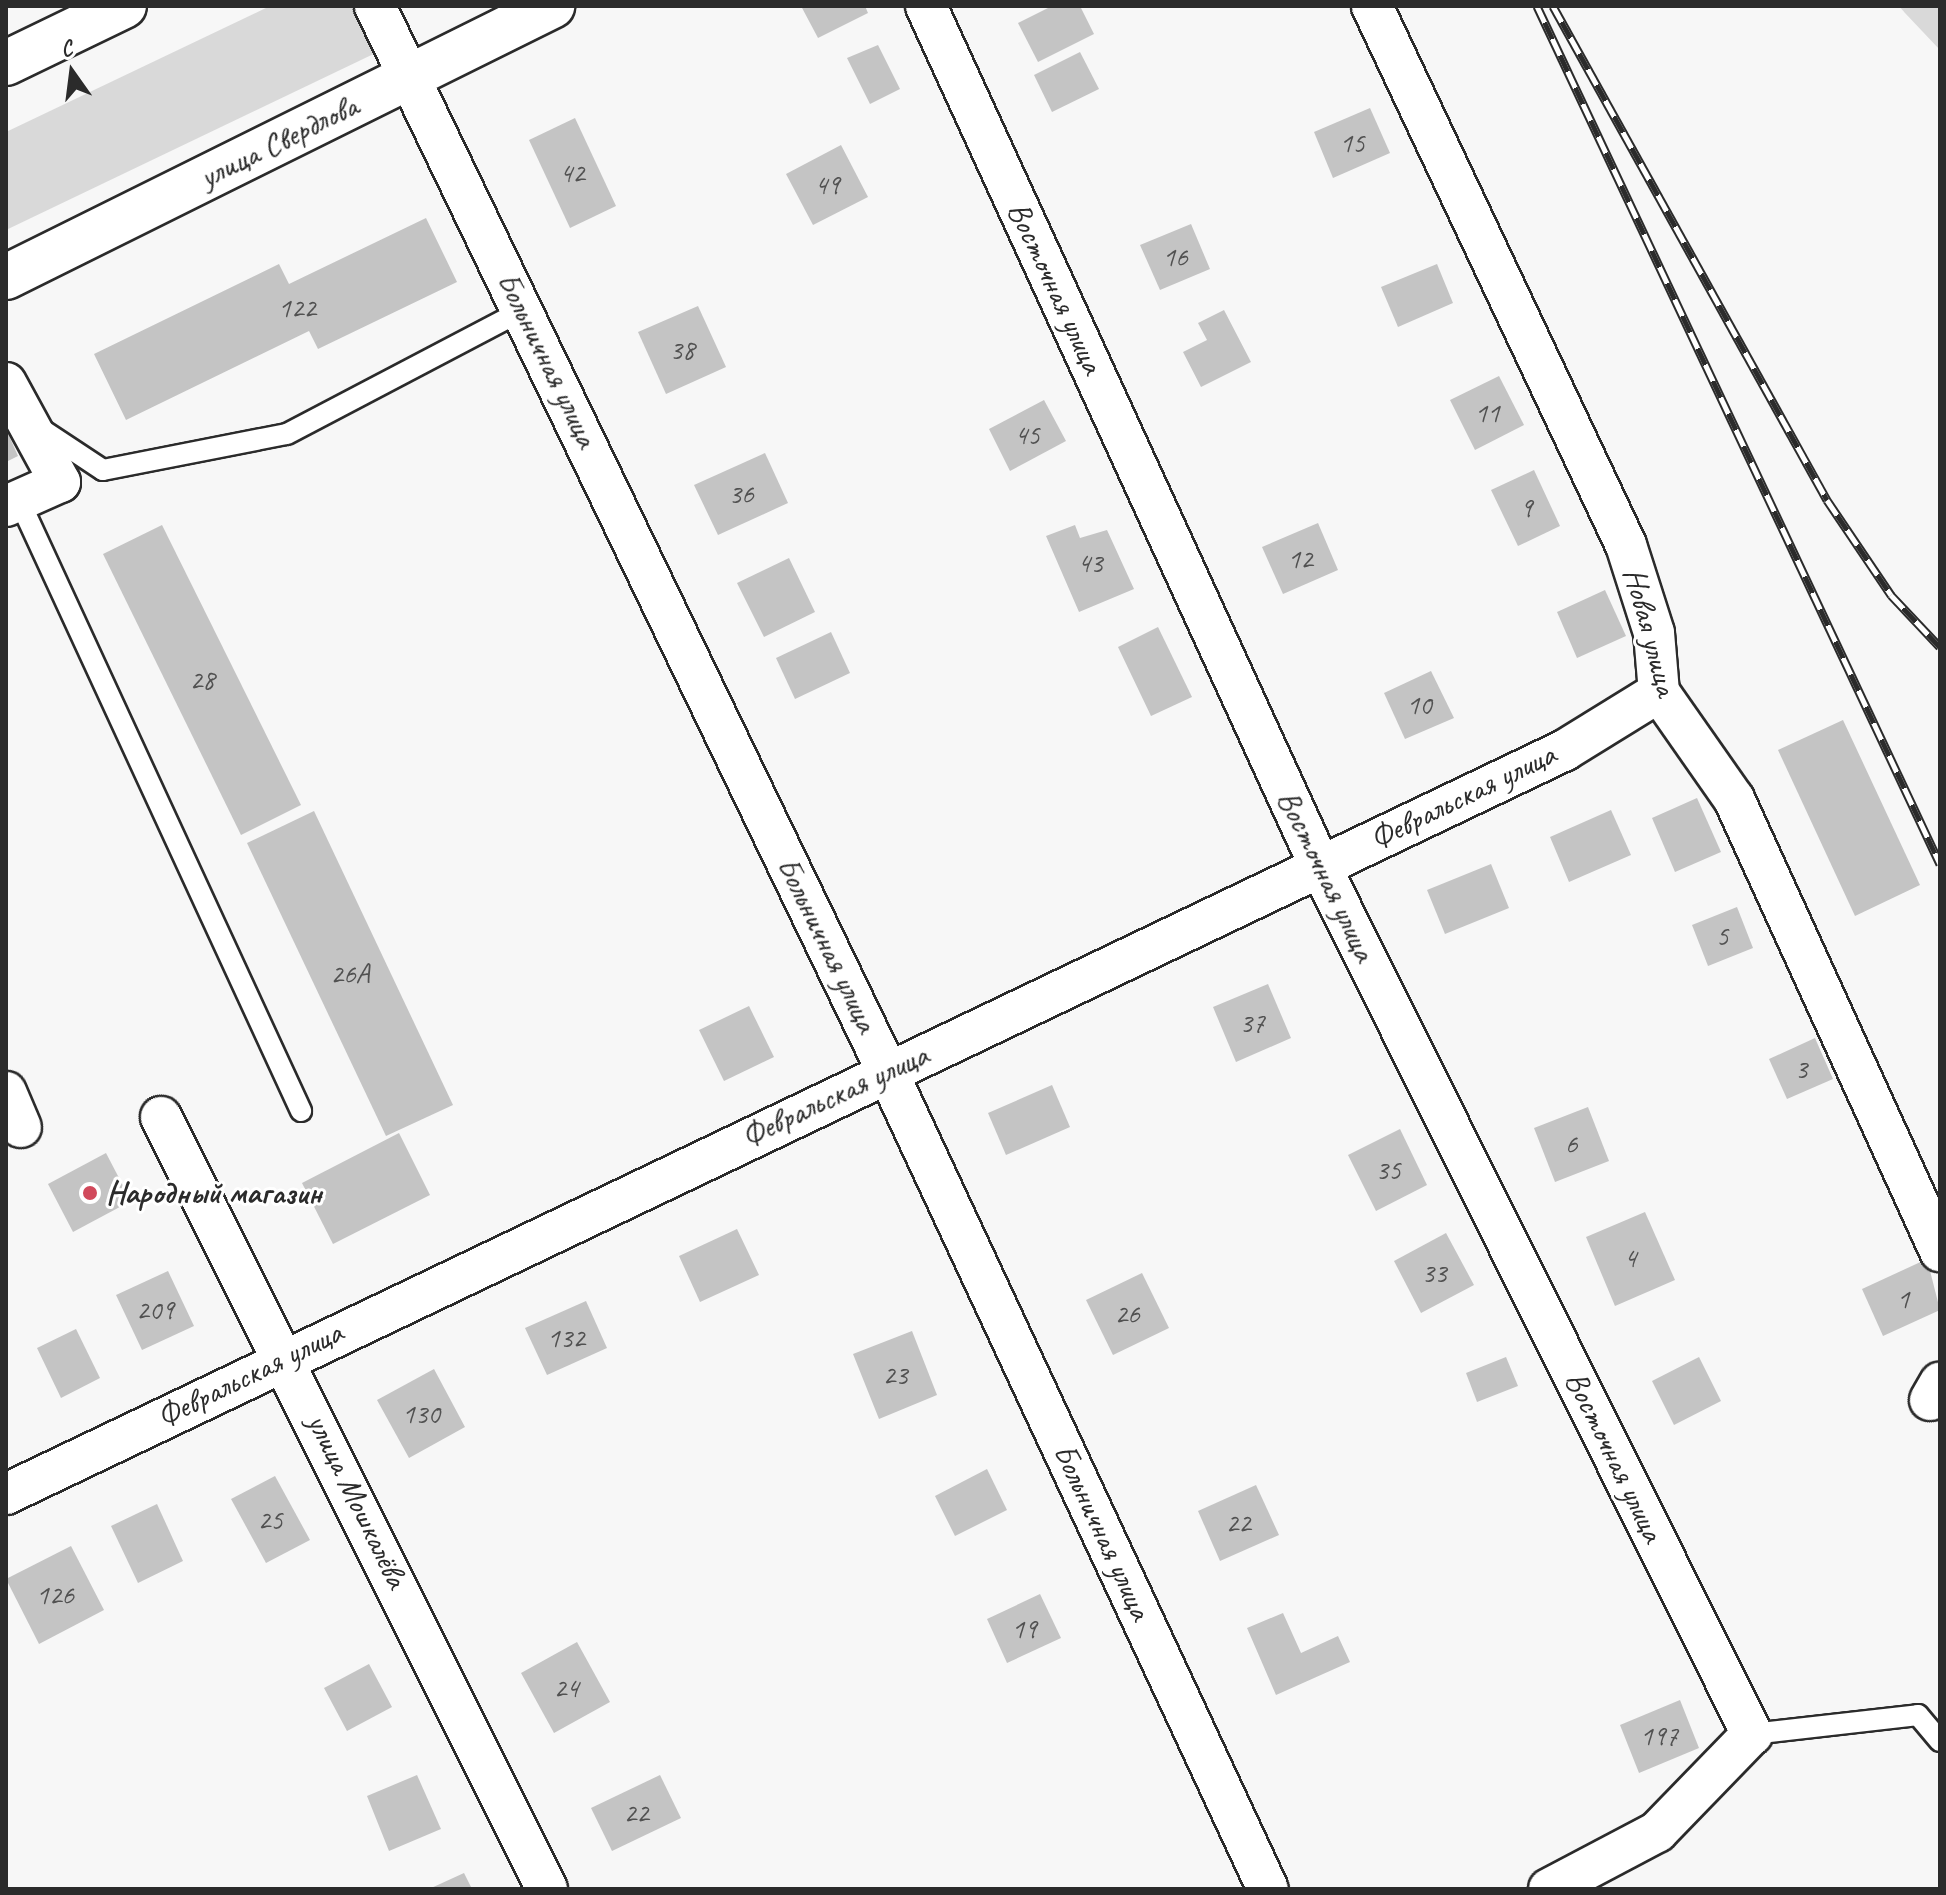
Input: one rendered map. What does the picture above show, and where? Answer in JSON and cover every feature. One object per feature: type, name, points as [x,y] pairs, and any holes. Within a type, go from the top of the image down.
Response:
[{"type":"main road","points":[[6,63],[124,6]]},
{"type":"main road","name":"улица Свердлова","points":[[6,277],[552,6]]},
{"type":"street","name":"Больничная улица","points":[[375,6],[412,77],[887,1071],[1268,1889]]},
{"type":"street","name":"Восточная улица","points":[[926,6],[1320,866],[1752,1734]]},
{"type":"street","name":"Новая улица","points":[[1372,6],[1626,545],[1654,633],[1659,692],[1734,799],[1940,1251]]},
{"type":"street","points":[[6,383],[60,482],[13,503]]},
{"type":"street","name":"Февральская улица","points":[[6,1494],[287,1357],[1565,750],[1659,692]]},
{"type":"street","name":"улица Мошкалёва","points":[[161,1117],[287,1357],[547,1889]]},
{"type":"street","points":[[1549,1889],[1657,1832],[1752,1734]]},
{"type":"lane","points":[[26,418],[103,470],[287,434],[523,310]]},
{"type":"lane","points":[[13,503],[301,1111]]},
{"type":"lane","points":[[1752,1734],[1918,1715],[1940,1741]]},
{"type":"shaded area","points":[[270,6],[364,6],[384,49],[6,230],[6,132]]},
{"type":"shaded area","points":[[1899,6],[1940,6],[1940,50],[1905,13]]},
{"type":"building","points":[[801,6],[865,6],[868,13],[818,38]]},
{"type":"building","points":[[1052,6],[1080,6],[1094,34],[1038,62],[1018,23]]},
{"type":"building","points":[[878,45],[900,89],[870,104],[847,58]]},
{"type":"building","points":[[1080,52],[1099,89],[1052,112],[1034,75]]},
{"type":"building","points":[[1370,108],[1390,153],[1333,178],[1314,132]]},
{"type":"building","points":[[575,118],[616,206],[570,228],[529,140]]},
{"type":"building","points":[[841,145],[868,197],[813,225],[786,174]]},
{"type":"building","points":[[426,218],[457,282],[318,349],[309,331],[126,420],[94,354],[279,264],[289,284]]},
{"type":"building","points":[[1191,224],[1210,269],[1160,290],[1140,245]]},
{"type":"building","points":[[1437,264],[1453,303],[1398,327],[1381,287]]},
{"type":"building","points":[[698,306],[726,367],[666,394],[638,332]]},
{"type":"building","points":[[1224,310],[1251,362],[1201,387],[1183,352],[1207,340],[1198,323]]},
{"type":"building","points":[[1499,376],[1524,425],[1475,450],[1450,400]]},
{"type":"building","points":[[1044,400],[1066,441],[1010,471],[989,429]]},
{"type":"building","points":[[6,429],[18,456],[6,462]]},
{"type":"building","points":[[765,453],[788,503],[718,535],[694,485]]},
{"type":"building","points":[[1534,470],[1560,526],[1518,546],[1491,490]]},
{"type":"building","points":[[1318,523],[1338,570],[1283,594],[1262,547]]},
{"type":"building","points":[[162,525],[301,805],[241,835],[103,554]]},
{"type":"building","points":[[1075,525],[1080,538],[1107,530],[1134,589],[1079,612],[1046,536]]},
{"type":"building","points":[[789,558],[815,612],[764,637],[737,583]]},
{"type":"building","points":[[1605,590],[1626,636],[1577,658],[1557,612]]},
{"type":"building","points":[[1158,627],[1192,697],[1151,716],[1118,647]]},
{"type":"building","points":[[831,632],[850,673],[795,699],[776,658]]},
{"type":"building","points":[[1431,671],[1454,718],[1405,739],[1384,693]]},
{"type":"building","points":[[1843,720],[1920,885],[1855,916],[1778,750]]},
{"type":"building","points":[[1697,798],[1721,852],[1675,872],[1652,818]]},
{"type":"building","points":[[1611,810],[1631,855],[1569,882],[1550,837]]},
{"type":"building","points":[[314,811],[453,1105],[386,1136],[247,843]]},
{"type":"building","points":[[1491,864],[1509,908],[1445,934],[1427,890]]},
{"type":"building","points":[[1737,907],[1753,948],[1708,966],[1692,925]]},
{"type":"building","points":[[1268,984],[1291,1038],[1236,1062],[1213,1007]]},
{"type":"building","points":[[749,1006],[774,1057],[724,1081],[699,1030]]},
{"type":"building","points":[[1815,1038],[1833,1079],[1787,1099],[1769,1059]]},
{"type":"building","points":[[1052,1085],[1070,1127],[1006,1155],[988,1113]]},
{"type":"building","points":[[1588,1107],[1609,1161],[1555,1182],[1534,1128]]},
{"type":"building","points":[[1400,1129],[1427,1185],[1376,1211],[1348,1155]]},
{"type":"building","points":[[399,1133],[430,1195],[333,1244],[302,1183]]},
{"type":"building","name":"Народный магазин","points":[[106,1153],[131,1201],[73,1232],[48,1184]]},
{"type":"building","points":[[1645,1212],[1675,1280],[1615,1306],[1586,1237]]},
{"type":"building","points":[[737,1229],[759,1275],[700,1302],[679,1256]]},
{"type":"building","points":[[1446,1233],[1474,1285],[1421,1313],[1394,1261]]},
{"type":"building","points":[[1927,1259],[1940,1310],[1883,1336],[1862,1289]]},
{"type":"building","points":[[168,1271],[194,1326],[142,1350],[116,1295]]},
{"type":"building","points":[[1142,1273],[1169,1328],[1113,1355],[1086,1300]]},
{"type":"building","points":[[586,1301],[607,1348],[547,1375],[525,1328]]},
{"type":"building","points":[[76,1329],[100,1378],[61,1398],[37,1348]]},
{"type":"building","points":[[912,1331],[937,1395],[879,1419],[853,1354]]},
{"type":"building","points":[[1506,1357],[1518,1386],[1477,1402],[1466,1373]]},
{"type":"building","points":[[1699,1357],[1721,1401],[1674,1425],[1652,1381]]},
{"type":"building","points":[[434,1369],[465,1427],[409,1458],[377,1400]]},
{"type":"building","points":[[987,1469],[1007,1510],[955,1536],[935,1496]]},
{"type":"building","points":[[275,1476],[310,1540],[266,1563],[231,1499]]},
{"type":"building","points":[[1256,1485],[1279,1535],[1220,1561],[1198,1511]]},
{"type":"building","points":[[157,1504],[183,1561],[138,1583],[111,1526]]},
{"type":"building","points":[[71,1546],[104,1610],[39,1644],[6,1579]]},
{"type":"building","points":[[1040,1594],[1061,1638],[1007,1663],[987,1619]]},
{"type":"building","points":[[1283,1613],[1301,1653],[1338,1636],[1350,1662],[1276,1695],[1247,1628]]},
{"type":"building","points":[[577,1642],[610,1702],[554,1733],[521,1673]]},
{"type":"building","points":[[369,1664],[392,1707],[347,1731],[324,1688]]},
{"type":"building","points":[[1680,1700],[1699,1748],[1639,1773],[1620,1725]]},
{"type":"building","points":[[417,1775],[441,1829],[389,1851],[367,1796]]},
{"type":"building","points":[[660,1775],[681,1818],[612,1851],[591,1808]]},
{"type":"building","points":[[464,1873],[472,1889],[429,1889]]},
{"type":"railway","points":[[1537,6],[1940,864]]},
{"type":"railway","points":[[1553,6],[1827,500],[1891,595],[1940,647]]},
{"type":"place","name":"Народный магазин","points":[[90,1193]]}]
